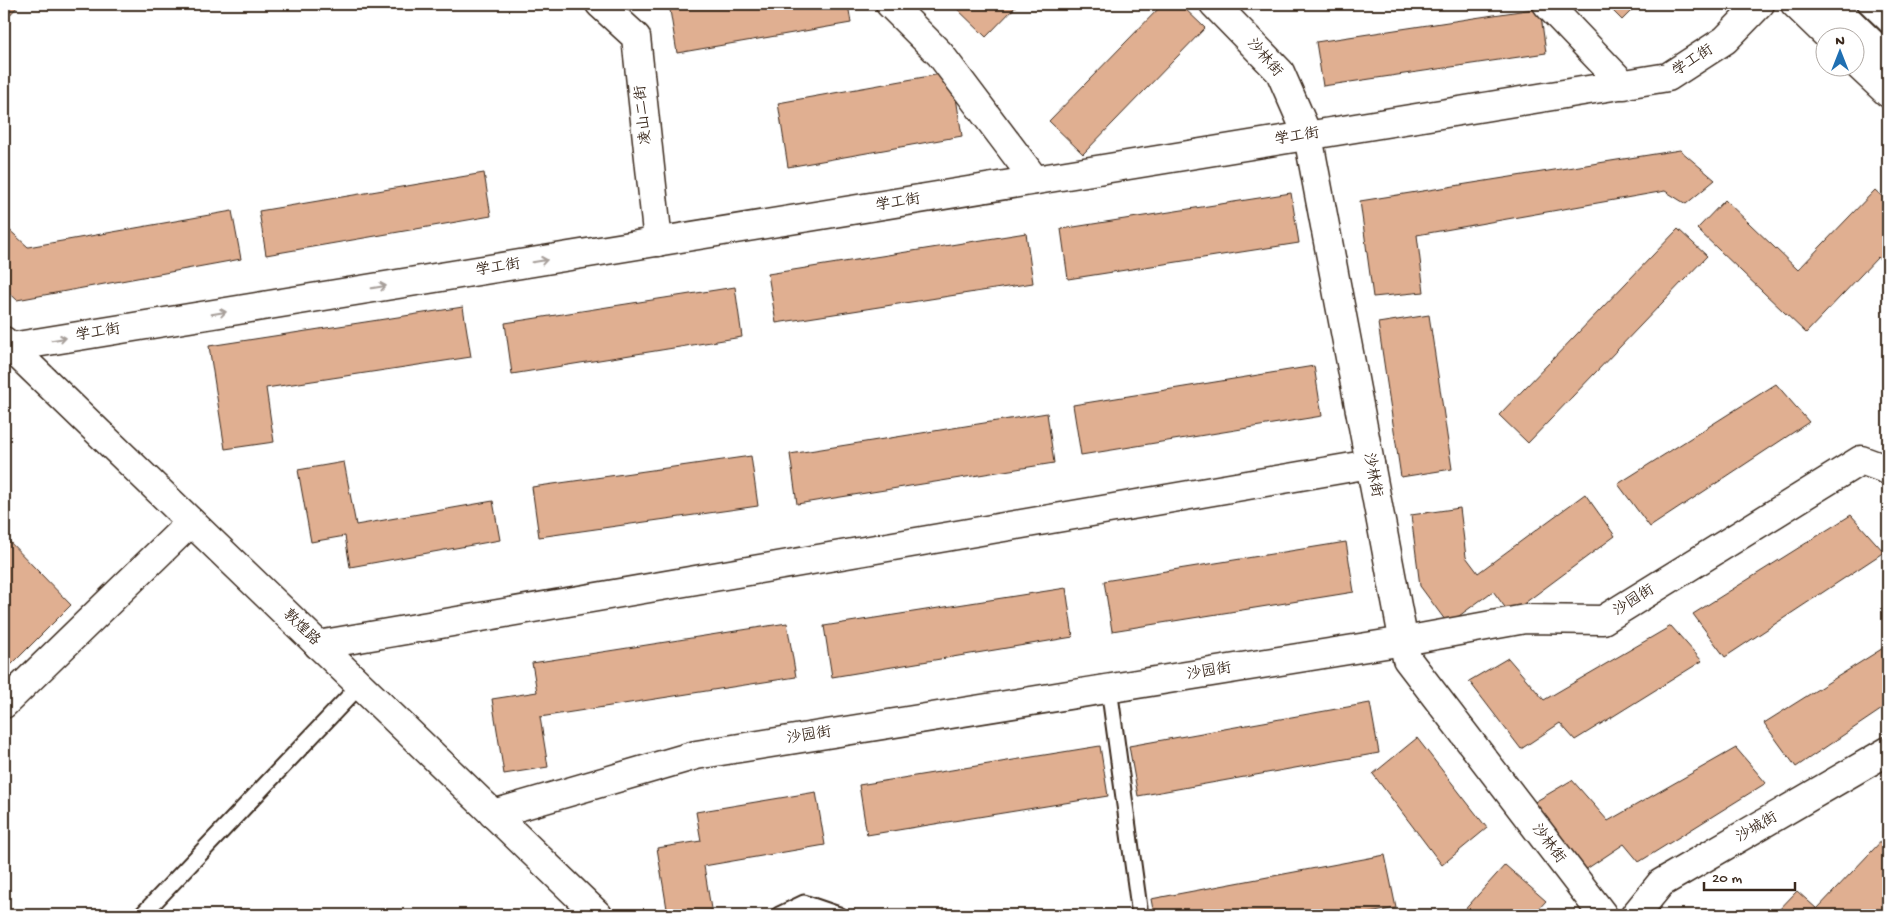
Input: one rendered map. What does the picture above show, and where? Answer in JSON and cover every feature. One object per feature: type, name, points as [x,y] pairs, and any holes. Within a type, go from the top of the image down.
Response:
[{"type":"main road","name":"凌山二街","points":[[600,4],[636,37],[658,242]]},
{"type":"main road","points":[[890,4],[940,54],[1036,180]]},
{"type":"main road","name":"沙林街","points":[[1214,4],[1280,72],[1308,136],[1408,659],[1603,915]]},
{"type":"main road","points":[[1547,4],[1624,85]]},
{"type":"main road","name":"学工街","points":[[7,344],[658,242],[1668,78],[1725,40],[1760,4]]},
{"type":"main road","points":[[1795,4],[1820,28]]},
{"type":"main road","points":[[1831,4],[1888,59]]},
{"type":"main road","points":[[1864,70],[1888,93]]},
{"type":"main road","name":"敦煌路","points":[[7,344],[598,915]]},
{"type":"main road","name":"沙园街","points":[[493,814],[696,755],[1525,619],[1603,620],[1861,460],[1888,470]]},
{"type":"main road","points":[[318,645],[1370,464]]},
{"type":"main road","points":[[4,704],[191,522]]},
{"type":"main road","name":"沙城街","points":[[1634,915],[1661,883],[1888,751]]},
{"type":"lane","points":[[1865,4],[1888,26]]},
{"type":"lane","points":[[1882,4],[1888,10]]},
{"type":"lane","points":[[142,915],[360,685]]},
{"type":"lane","points":[[1109,688],[1140,915]]},
{"type":"lane","points":[[779,915],[804,903],[839,915]]},
{"type":"building","points":[[4,4],[20,4],[4,21]]},
{"type":"building","points":[[669,4],[848,4],[851,23],[677,53]]},
{"type":"building","points":[[952,4],[1018,4],[986,37]]},
{"type":"building","points":[[1163,4],[1180,4],[1205,28],[1083,154],[1049,121]]},
{"type":"building","points":[[1606,4],[1638,4],[1622,20]]},
{"type":"building","points":[[1540,8],[1546,53],[1323,86],[1316,42]]},
{"type":"building","points":[[952,72],[962,136],[788,167],[778,103]]},
{"type":"building","points":[[1680,150],[1715,180],[1686,204],[1665,191],[1417,235],[1424,292],[1373,297],[1360,201]]},
{"type":"building","points":[[484,173],[491,216],[266,255],[259,211]]},
{"type":"building","points":[[1875,190],[1888,202],[1888,267],[1878,257],[1806,333],[1697,229],[1725,200],[1798,270]]},
{"type":"building","points":[[1291,193],[1299,243],[1068,279],[1061,229]]},
{"type":"building","points":[[232,211],[241,259],[17,300],[4,288],[4,225],[28,247]]},
{"type":"building","points":[[1678,229],[1707,256],[1528,443],[1499,415]]},
{"type":"building","points":[[1026,233],[1033,283],[776,323],[768,274]]},
{"type":"building","points":[[735,287],[742,337],[512,374],[505,323]]},
{"type":"building","points":[[463,307],[471,357],[266,388],[274,442],[225,449],[209,346]]},
{"type":"building","points":[[1429,315],[1452,469],[1401,477],[1378,323]]},
{"type":"building","points":[[1314,366],[1322,416],[1081,455],[1073,405]]},
{"type":"building","points":[[1776,384],[1809,422],[1650,527],[1618,484]]},
{"type":"building","points":[[1047,413],[1054,463],[797,504],[790,454]]},
{"type":"building","points":[[751,456],[758,506],[539,537],[532,487]]},
{"type":"building","points":[[344,462],[356,525],[493,501],[500,540],[350,567],[345,536],[311,542],[298,470]]},
{"type":"building","points":[[1585,494],[1615,536],[1510,614],[1493,591],[1448,624],[1420,586],[1411,515],[1460,508],[1466,557],[1478,573]]},
{"type":"building","points":[[1851,515],[1884,552],[1725,657],[1693,614]]},
{"type":"building","points":[[4,536],[71,605],[4,672]]},
{"type":"building","points":[[1346,542],[1354,592],[1112,631],[1104,581]]},
{"type":"building","points":[[1066,588],[1073,637],[832,677],[824,626]]},
{"type":"building","points":[[787,623],[796,677],[540,717],[548,767],[504,774],[492,699],[537,692],[532,663]]},
{"type":"building","points":[[1671,626],[1702,661],[1575,740],[1560,723],[1521,749],[1469,681],[1508,658],[1544,700]]},
{"type":"building","points":[[1888,645],[1888,705],[1796,767],[1764,723]]},
{"type":"building","points":[[1370,703],[1379,753],[1138,796],[1129,746]]},
{"type":"building","points":[[1417,738],[1487,828],[1442,865],[1373,774]]},
{"type":"building","points":[[1100,746],[1108,796],[867,835],[859,785]]},
{"type":"building","points":[[1736,748],[1766,783],[1639,862],[1624,844],[1585,870],[1533,803],[1572,780],[1608,821]]},
{"type":"building","points":[[816,792],[825,845],[704,866],[712,915],[668,915],[657,848],[701,841],[696,812]]},
{"type":"building","points":[[1888,834],[1888,910],[1883,915],[1774,915],[1797,891],[1817,909]]},
{"type":"building","points":[[1385,855],[1396,908],[1359,915],[1154,915],[1151,899]]},
{"type":"building","points":[[1505,865],[1546,901],[1533,915],[1460,915]]}]
